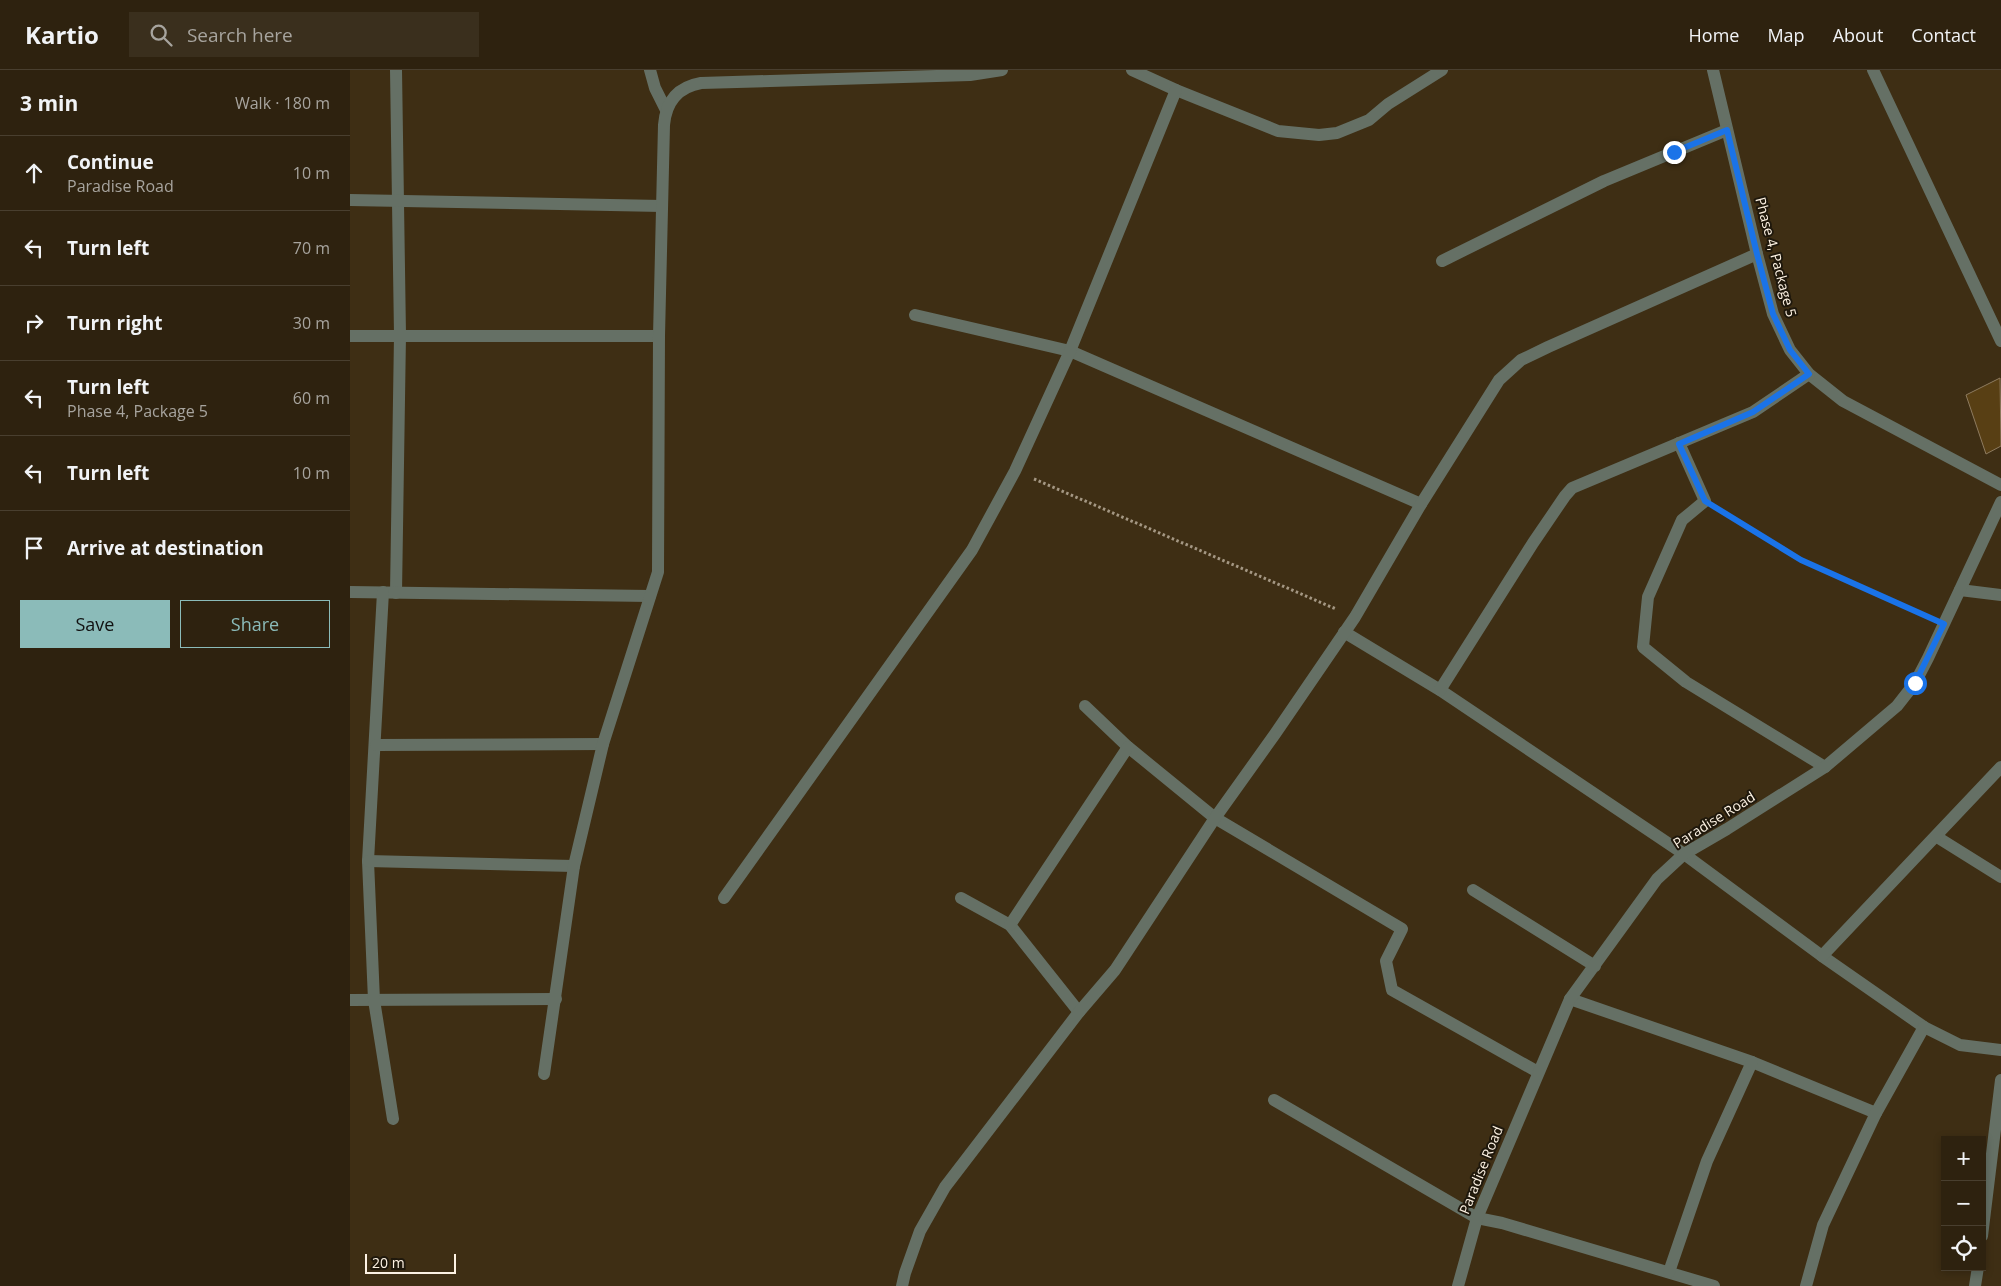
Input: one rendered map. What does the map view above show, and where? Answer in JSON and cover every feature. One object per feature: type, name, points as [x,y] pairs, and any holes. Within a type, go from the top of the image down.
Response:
[{"type":"street","points":[[396,70],[400,335],[396,593]]},
{"type":"street","points":[[650,70],[655,88],[666,110]]},
{"type":"street","points":[[544,1074],[574,866],[603,744],[658,572],[659,336],[664,125],[666,110],[677,92],[701,83],[970,75],[1002,70]]},
{"type":"street","points":[[1132,70],[1278,131],[1319,135],[1337,133],[1369,120],[1388,104],[1442,70]]},
{"type":"street","name":"Phase 4, Package 5","points":[[1713,70],[1773,314],[1790,350],[1809,374],[1843,401],[2001,485]]},
{"type":"street","points":[[1873,70],[2001,341]]},
{"type":"street","points":[[724,898],[972,550],[1015,471],[1070,351],[1176,90]]},
{"type":"street","points":[[1442,261],[1604,181],[1727,130]]},
{"type":"street","points":[[350,200],[662,206]]},
{"type":"street","points":[[902,1286],[920,1231],[945,1187],[1079,1012],[1115,970],[1215,818],[1355,617],[1421,504],[1499,380],[1521,360],[1757,254]]},
{"type":"street","points":[[915,315],[1070,351],[1421,504]]},
{"type":"street","points":[[350,336],[659,336]]},
{"type":"street","points":[[1440,690],[1572,488],[1753,412],[1809,374]]},
{"type":"street","points":[[1679,444],[1705,501],[1682,520],[1648,598],[1643,647],[1686,682],[1825,767]]},
{"type":"street","name":"Paradise Road","points":[[1458,1286],[1477,1218],[1570,999],[1657,879],[1684,854],[1728,829],[1825,767],[1897,706],[1915,683],[2001,502]]},
{"type":"street","points":[[1960,590],[2001,595]]},
{"type":"street","points":[[350,592],[650,596]]},
{"type":"street","points":[[382,592],[376,745],[368,862],[374,1000],[393,1119]]},
{"type":"street","points":[[1344,632],[1440,690],[1684,854],[1822,956],[1924,1027],[1960,1045],[2001,1050]]},
{"type":"street","points":[[1085,706],[1128,747],[1215,818],[1402,929],[1386,961],[1392,990],[1538,1072]]},
{"type":"street","points":[[376,745],[603,744]]},
{"type":"street","points":[[1010,925],[1128,747]]},
{"type":"street","points":[[1822,956],[2001,767]]},
{"type":"street","points":[[1936,837],[2001,877]]},
{"type":"street","points":[[368,862],[574,866]]},
{"type":"street","points":[[1473,890],[1595,966]]},
{"type":"street","points":[[961,898],[1010,925],[1079,1012]]},
{"type":"street","points":[[350,1000],[556,999]]},
{"type":"street","points":[[1570,999],[1752,1062],[1876,1113]]},
{"type":"street","points":[[1806,1286],[1823,1225],[1876,1113],[1924,1027]]},
{"type":"street","points":[[1669,1272],[1707,1161],[1752,1062]]},
{"type":"street","points":[[1983,1226],[2001,1080]]},
{"type":"street","points":[[1274,1100],[1477,1218],[1502,1223],[1714,1286]]},
{"type":"street","points":[[1975,1286],[1977,1271]]},
{"type":"path","points":[[1015,471],[1355,617]]},
{"type":"path","points":[[1705,501],[1801,560],[1944,624]]},
{"type":"building","points":[[2000,378],[2001,446],[1986,454],[1966,395]]},
{"type":"route","points":[[1674,152],[1727,130],[1773,314],[1790,350],[1809,374],[1753,412],[1679,444],[1705,501],[1801,560],[1944,624],[1915,683]]}]
